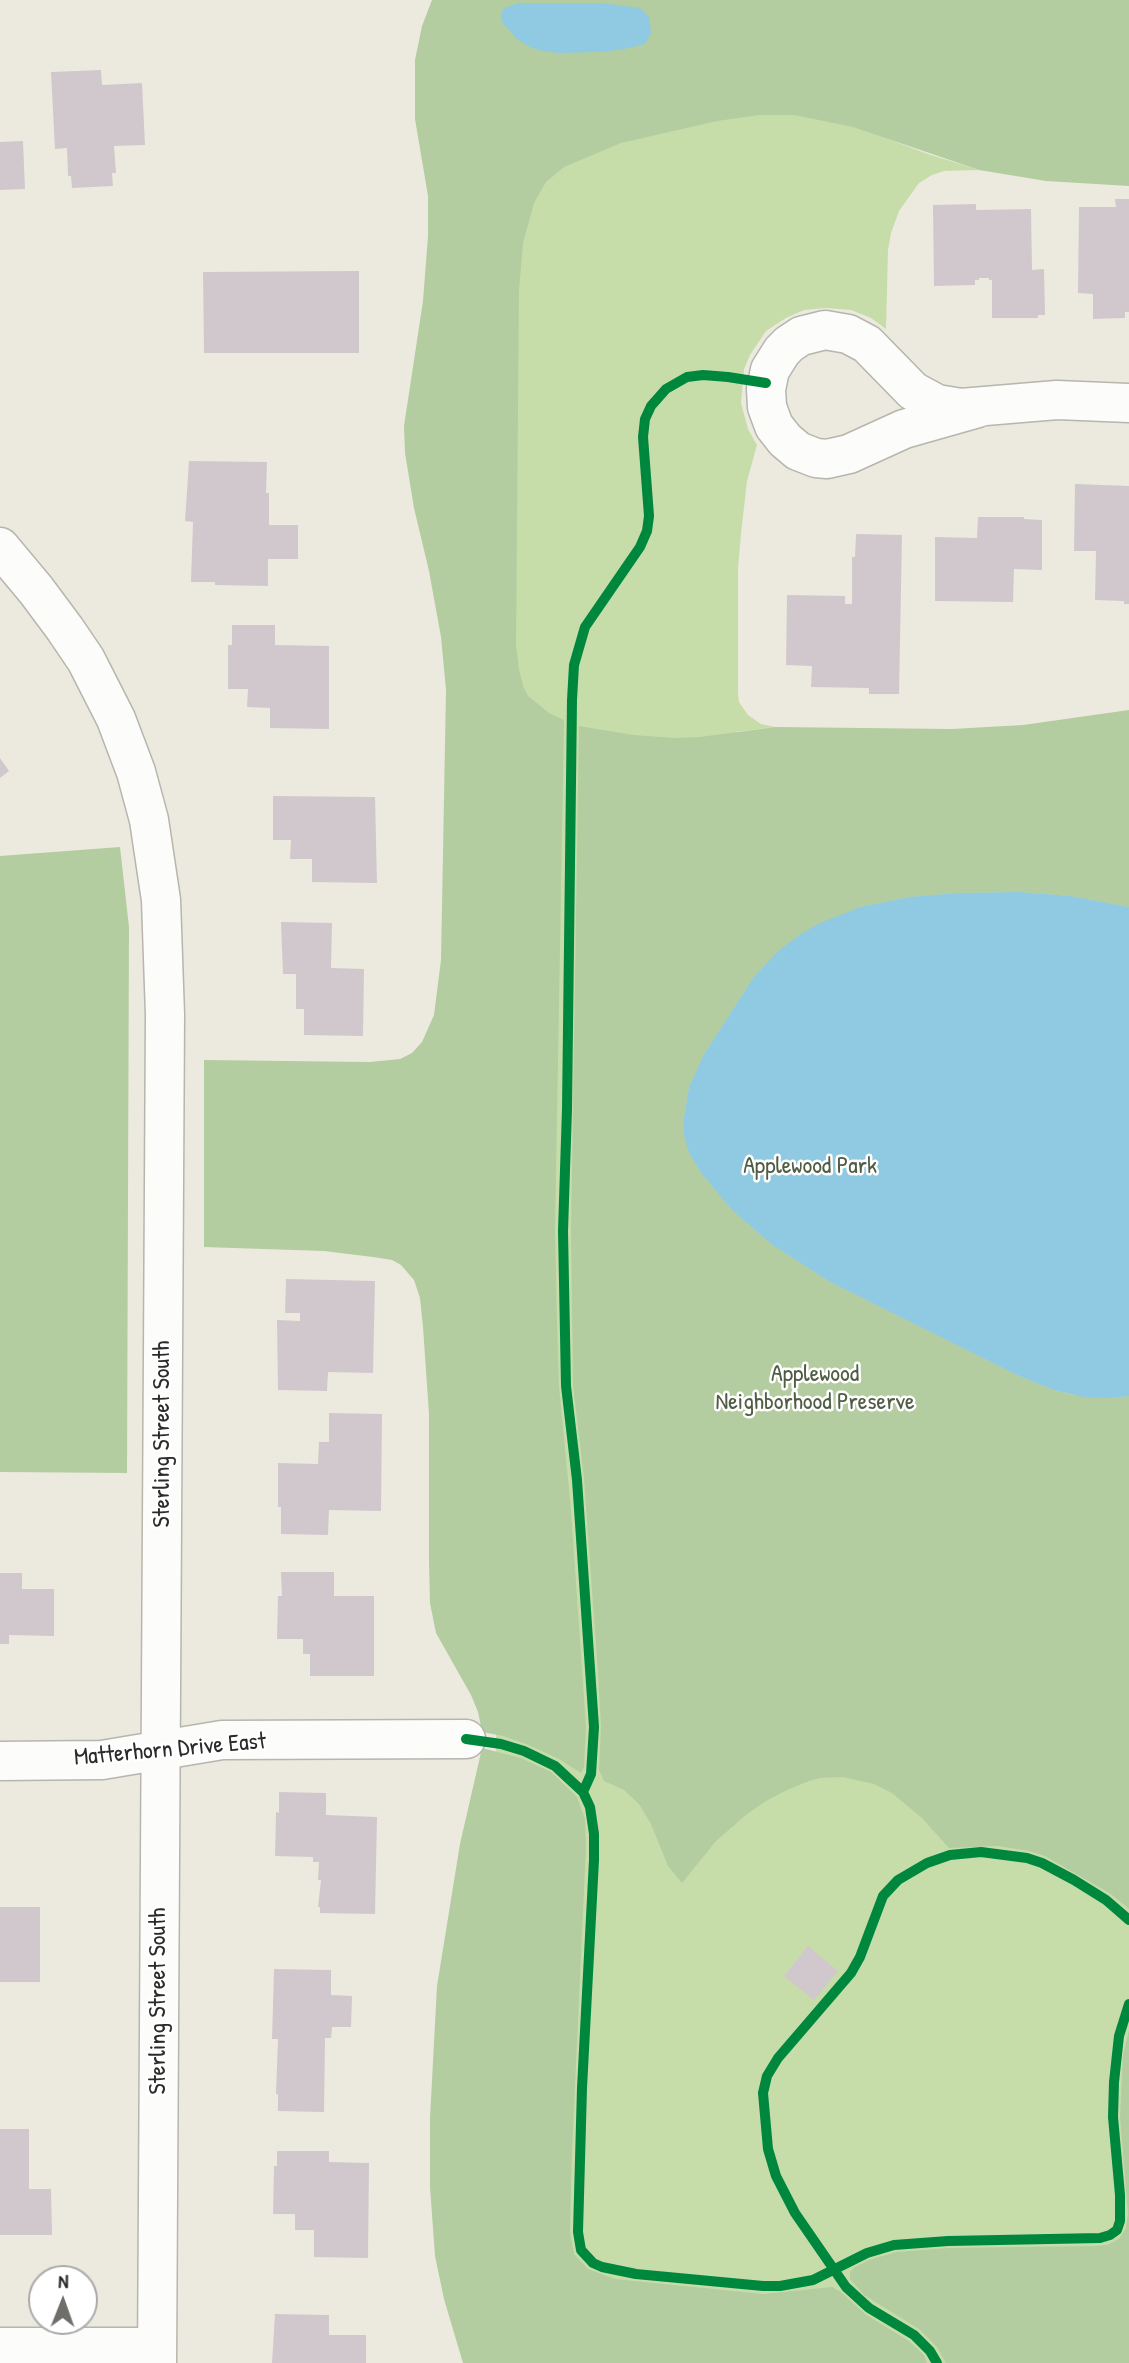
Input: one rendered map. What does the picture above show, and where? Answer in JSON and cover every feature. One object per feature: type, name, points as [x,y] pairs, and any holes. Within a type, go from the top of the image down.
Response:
[{"type":"street","points":[[978,408],[904,429],[849,454],[816,458],[798,451],[774,426],[767,407],[766,389],[770,370],[789,344],[813,332],[837,331],[867,344],[897,377],[924,399],[950,407],[978,408],[1057,400],[1129,403]]},
{"type":"street","name":"Sterling Street South","points":[[0,547],[65,629],[104,692],[136,772],[158,867],[165,1015],[157,2355]]},
{"type":"street","name":"Matterhorn Drive East","points":[[0,1760],[102,1760],[222,1740],[466,1739]]},
{"type":"street","points":[[0,2347],[157,2355]]},
{"type":"green space","points":[[432,0],[1129,0],[1129,186],[1046,181],[979,170],[853,127],[794,115],[760,115],[717,121],[621,143],[564,167],[546,182],[534,203],[523,243],[519,291],[516,645],[523,686],[528,696],[549,713],[564,720],[555,1231],[559,1386],[571,1510],[586,1727],[584,1767],[581,1773],[559,1759],[526,1744],[482,1732],[471,1695],[436,1633],[430,1603],[429,1414],[420,1298],[414,1280],[401,1265],[392,1260],[373,1257],[324,1251],[204,1247],[204,1060],[370,1062],[400,1059],[412,1053],[422,1042],[434,1015],[441,960],[446,690],[441,637],[414,508],[405,453],[404,426],[423,301],[428,236],[428,196],[415,119],[415,60],[422,26]]},
{"type":"green space","name":"Applewood Park","points":[[518,0],[928,154],[979,170],[944,171],[932,175],[919,183],[899,211],[888,250],[886,329],[871,318],[851,310],[804,310],[766,331],[750,355],[744,369],[741,403],[748,429],[757,445],[747,481],[738,568],[738,694],[739,702],[748,715],[761,724],[775,727],[734,732],[1129,784],[1129,2363],[488,2363]]},
{"type":"green space","name":"Applewood Neighborhood Preserve","points":[[1129,710],[1129,907],[1071,896],[1019,892],[909,897],[860,907],[776,953],[753,978],[703,1056],[689,1087],[683,1124],[690,1155],[731,1209],[771,1244],[830,1282],[1019,1376],[1054,1390],[1112,1398],[1129,1396],[1129,1909],[1111,1894],[1045,1856],[998,1846],[949,1848],[922,1818],[892,1793],[874,1784],[843,1777],[809,1781],[766,1801],[716,1841],[682,1883],[668,1866],[651,1824],[639,1804],[624,1790],[604,1781],[599,1770],[601,1727],[598,1673],[584,1479],[573,1385],[571,1231],[579,726],[633,735],[675,738],[775,727],[952,729],[1023,725]]},
{"type":"green space","points":[[120,847],[129,927],[127,1473],[0,1472],[0,856]]},
{"type":"green space","points":[[482,1748],[521,1758],[551,1772],[577,1797],[585,1819],[572,2151],[570,2232],[574,2254],[588,2269],[615,2279],[763,2294],[832,2287],[865,2314],[909,2341],[924,2355],[927,2363],[463,2363],[444,2299],[435,2256],[430,2187],[430,2118],[437,1986],[460,1844]]},
{"type":"green space","points":[[1129,2030],[1129,2363],[946,2363],[937,2347],[919,2329],[864,2295],[850,2279],[850,2272],[869,2260],[896,2252],[949,2248],[1093,2246],[1107,2245],[1119,2239],[1126,2228],[1128,2214],[1120,2117],[1123,2055]]},
{"type":"water","points":[[518,3],[601,3],[640,8],[649,17],[651,33],[645,44],[624,49],[601,52],[544,51],[532,48],[517,39],[502,22],[503,9]]},
{"type":"water","points":[[1019,892],[1071,896],[1129,907],[1129,1396],[1084,1397],[1054,1390],[1019,1376],[830,1282],[771,1244],[731,1209],[702,1174],[690,1155],[685,1140],[683,1124],[689,1087],[703,1056],[753,978],[776,953],[798,936],[818,924],[860,907],[909,897]]},
{"type":"building","points":[[101,70],[102,85],[142,83],[145,145],[114,146],[116,173],[112,173],[113,186],[72,188],[71,176],[68,176],[67,148],[55,149],[51,72]]},
{"type":"building","points":[[23,141],[25,189],[0,190],[0,142]]},
{"type":"building","points":[[1115,199],[1129,199],[1129,312],[1125,312],[1125,318],[1093,319],[1093,294],[1078,293],[1079,207],[1116,207]]},
{"type":"building","points":[[976,204],[976,210],[1031,209],[1032,270],[1044,269],[1045,315],[1038,315],[1038,318],[992,318],[992,280],[989,278],[975,280],[975,285],[934,286],[933,205]]},
{"type":"building","points":[[359,271],[359,353],[204,353],[203,272]]},
{"type":"building","points":[[189,461],[267,462],[269,525],[298,525],[298,559],[268,559],[268,586],[191,582],[193,522],[185,521]]},
{"type":"building","points":[[1075,484],[1129,486],[1129,604],[1124,604],[1124,601],[1095,600],[1096,551],[1074,551]]},
{"type":"building","points":[[978,517],[1024,517],[1042,520],[1042,570],[1014,569],[1013,602],[935,601],[935,537],[977,538]]},
{"type":"building","points":[[856,534],[902,535],[899,694],[869,694],[869,688],[811,687],[812,666],[786,665],[787,595],[845,596],[845,604],[852,604],[852,557],[855,557]]},
{"type":"building","points":[[232,625],[275,625],[275,645],[329,646],[329,729],[270,728],[270,708],[247,707],[248,689],[228,689],[228,645],[232,645]]},
{"type":"building","points":[[0,758],[9,771],[0,778]]},
{"type":"building","points":[[273,796],[375,797],[377,883],[312,882],[312,859],[290,859],[291,840],[273,840]]},
{"type":"building","points":[[281,922],[332,923],[331,968],[364,969],[363,1036],[304,1035],[304,1009],[296,1009],[296,974],[283,974]]},
{"type":"building","points":[[286,1279],[375,1281],[373,1373],[328,1372],[327,1391],[278,1390],[277,1320],[300,1321],[300,1313],[285,1313]]},
{"type":"building","points":[[329,1413],[382,1414],[381,1511],[329,1510],[328,1535],[281,1534],[278,1463],[318,1464],[319,1442],[329,1442]]},
{"type":"building","points":[[281,1572],[334,1572],[334,1596],[374,1596],[374,1676],[310,1676],[310,1654],[303,1654],[303,1639],[277,1639],[278,1596],[282,1596]]},
{"type":"building","points":[[0,1573],[22,1573],[22,1589],[54,1589],[54,1636],[9,1635],[9,1644],[0,1644]]},
{"type":"building","points":[[279,1792],[326,1793],[326,1815],[377,1817],[375,1914],[320,1913],[319,1862],[313,1862],[313,1857],[275,1856]]},
{"type":"building","points":[[0,1907],[40,1907],[40,1982],[0,1982]]},
{"type":"building","points":[[808,1946],[838,1971],[814,2000],[784,1976]]},
{"type":"building","points":[[274,1969],[331,1970],[331,1995],[352,1996],[351,2027],[332,2027],[331,2038],[325,2038],[324,2112],[278,2111],[278,2039],[272,2039]]},
{"type":"building","points":[[0,2129],[29,2129],[29,2189],[51,2189],[52,2235],[0,2235]]},
{"type":"building","points":[[277,2151],[329,2151],[329,2162],[369,2163],[368,2258],[314,2257],[314,2230],[295,2230],[295,2214],[273,2214]]},
{"type":"building","points":[[275,2314],[329,2315],[329,2335],[366,2335],[366,2363],[272,2363]]},
{"type":"cycle path","points":[[583,1792],[591,1774],[594,1727],[577,1480],[566,1386],[563,1231],[574,665],[585,627],[640,547],[647,531],[649,516],[643,437],[645,419],[651,406],[666,389],[687,377],[703,375],[766,383]]},
{"type":"cycle path","points":[[466,1739],[501,1744],[524,1751],[555,1766],[583,1792],[590,1807],[594,1860],[582,2088],[578,2232],[581,2250],[593,2263],[602,2267],[636,2274],[780,2286],[813,2280],[867,2253],[894,2245],[948,2241],[1100,2238],[1110,2235],[1117,2230],[1120,2221],[1113,2117],[1114,2082],[1119,2036],[1129,2004]]},
{"type":"cycle path","points":[[937,2363],[930,2351],[914,2335],[869,2308],[846,2287],[795,2213],[776,2176],[768,2149],[763,2093],[767,2076],[778,2058],[851,1973],[860,1957],[883,1896],[898,1880],[927,1863],[950,1855],[981,1852],[1027,1858],[1074,1880],[1106,1900],[1129,1920]]}]
